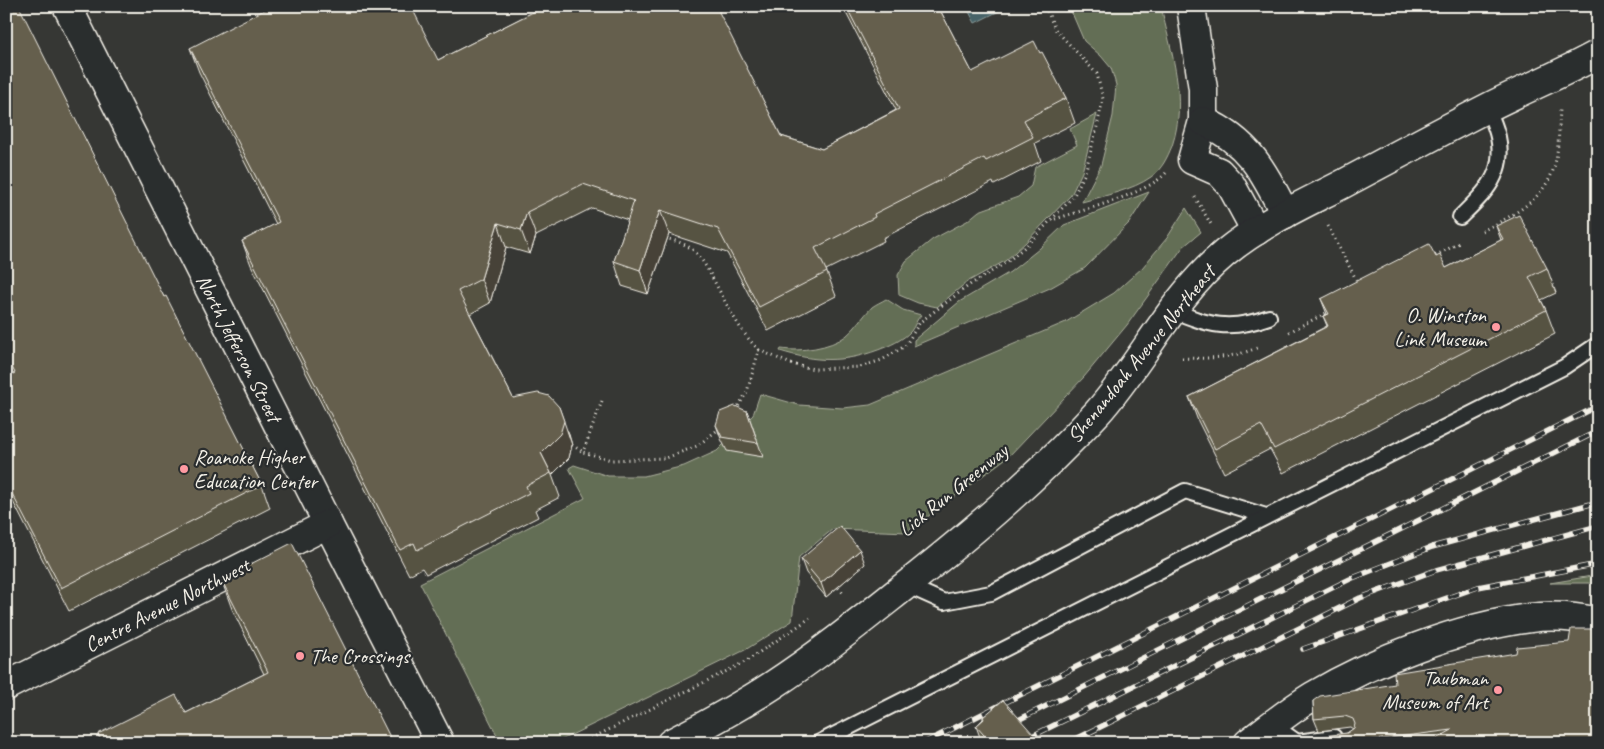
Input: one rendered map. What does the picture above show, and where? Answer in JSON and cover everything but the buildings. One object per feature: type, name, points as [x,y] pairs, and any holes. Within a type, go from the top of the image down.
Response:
[{"type":"street","name":"North Jefferson Street","points":[[67,6],[440,743]]},
{"type":"street","points":[[1191,6],[1203,89],[1203,121],[1181,164],[1207,165],[1219,172],[1231,185],[1256,231]]},
{"type":"street","name":"Shenandoah Avenue Northeast","points":[[671,743],[708,724],[772,686],[834,643],[959,544],[1010,500],[1099,411],[1138,362],[1171,310],[1198,278],[1226,252],[1285,214],[1488,108],[1598,54]]},
{"type":"street","points":[[1203,121],[1217,127],[1233,138],[1252,156],[1263,171],[1285,214]]},
{"type":"street","name":"Centre Avenue Northwest","points":[[6,686],[328,524]]},
{"type":"street","points":[[1248,743],[1311,697],[1359,671],[1422,646],[1488,625],[1532,618],[1578,618],[1598,622]]},
{"type":"lane","points":[[1460,217],[1484,193],[1498,169],[1500,153],[1498,137],[1488,108]]},
{"type":"lane","points":[[1171,310],[1203,322],[1230,326],[1250,324],[1269,317]]},
{"type":"lane","points":[[818,743],[1564,367],[1598,344]]},
{"type":"lane","points":[[906,585],[944,602],[991,593],[1185,491],[1266,516]]},
{"type":"lane","points":[[1273,725],[1297,742],[1350,736]]},
{"type":"path","points":[[661,237],[683,244],[695,252],[736,321],[759,350],[778,360],[814,369],[860,367],[882,360],[905,346],[920,322],[970,284],[1007,262],[1028,245],[1073,197],[1084,174],[1103,99],[1097,74],[1055,29],[1046,6]]},
{"type":"path","points":[[1474,236],[1516,214],[1534,201],[1546,187],[1554,171],[1557,158],[1560,105]]},
{"type":"path","points":[[1053,220],[1135,192],[1159,181],[1181,164]]},
{"type":"path","points":[[1190,189],[1215,231]]},
{"type":"path","points":[[1328,226],[1359,287]]},
{"type":"path","points":[[1422,262],[1465,240]]},
{"type":"path","points":[[1284,335],[1336,307]]},
{"type":"path","points":[[1182,358],[1210,359],[1240,355],[1258,348]]},
{"type":"path","points":[[733,414],[747,392],[759,350]]},
{"type":"path","points":[[583,452],[602,401]]},
{"type":"path","points":[[572,445],[583,452],[611,460],[666,458],[697,446],[722,426]]},
{"type":"path","points":[[833,581],[845,594],[837,600]]},
{"type":"path","points":[[582,743],[744,662],[814,615]]},
{"type":"green space","points":[[1069,6],[1161,6],[1173,58],[1178,93],[1177,128],[1172,146],[1161,167],[1151,177],[1136,186],[1082,202],[1101,165],[1113,116],[1116,85],[1111,68],[1084,41]]},
{"type":"green space","points":[[1097,114],[1082,172],[1071,195],[1025,243],[1005,261],[967,282],[937,307],[918,303],[899,295],[898,275],[906,261],[933,239],[967,221],[979,211],[1018,197],[1031,186],[1035,167],[1077,145],[1070,129]]},
{"type":"green space","points":[[1149,192],[1129,223],[1085,268],[1050,288],[914,346],[914,340],[959,302],[1010,272],[1039,249],[1064,225]]},
{"type":"green space","points":[[1186,208],[1201,232],[1183,247],[1127,325],[1084,377],[1009,456],[907,532],[833,529],[799,557],[792,621],[745,650],[555,743],[501,743],[420,583],[585,498],[569,468],[574,465],[608,476],[644,476],[684,466],[717,451],[753,415],[760,394],[799,405],[843,408],[870,405],[1066,322],[1114,293],[1142,268],[1167,238]]},
{"type":"green space","points":[[886,299],[903,310],[921,315],[911,331],[891,345],[853,357],[829,360],[793,355],[780,351],[781,349],[797,350],[832,344],[850,333],[872,307]]},
{"type":"green space","points":[[1598,575],[1598,584],[1550,583]]},
{"type":"water","points":[[966,6],[1001,6],[1003,9],[975,23]]},
{"type":"railway","points":[[924,743],[1598,406]]},
{"type":"railway","points":[[1008,725],[1598,431]]},
{"type":"railway","points":[[1018,743],[1350,579],[1432,547],[1598,502]]},
{"type":"railway","points":[[1068,743],[1360,598],[1436,570],[1598,526]]},
{"type":"railway","points":[[1303,649],[1478,587],[1598,564]]},
{"type":"railway","points":[[972,743],[992,733]]},
{"type":"place","name":"O. Winston Link Museum","points":[[1496,327]]},
{"type":"place","name":"Roanoke Higher Education Center","points":[[184,469]]},
{"type":"place","name":"The Crossings","points":[[300,656]]},
{"type":"place","name":"Taubman Museum of Art","points":[[1498,690]]}]
